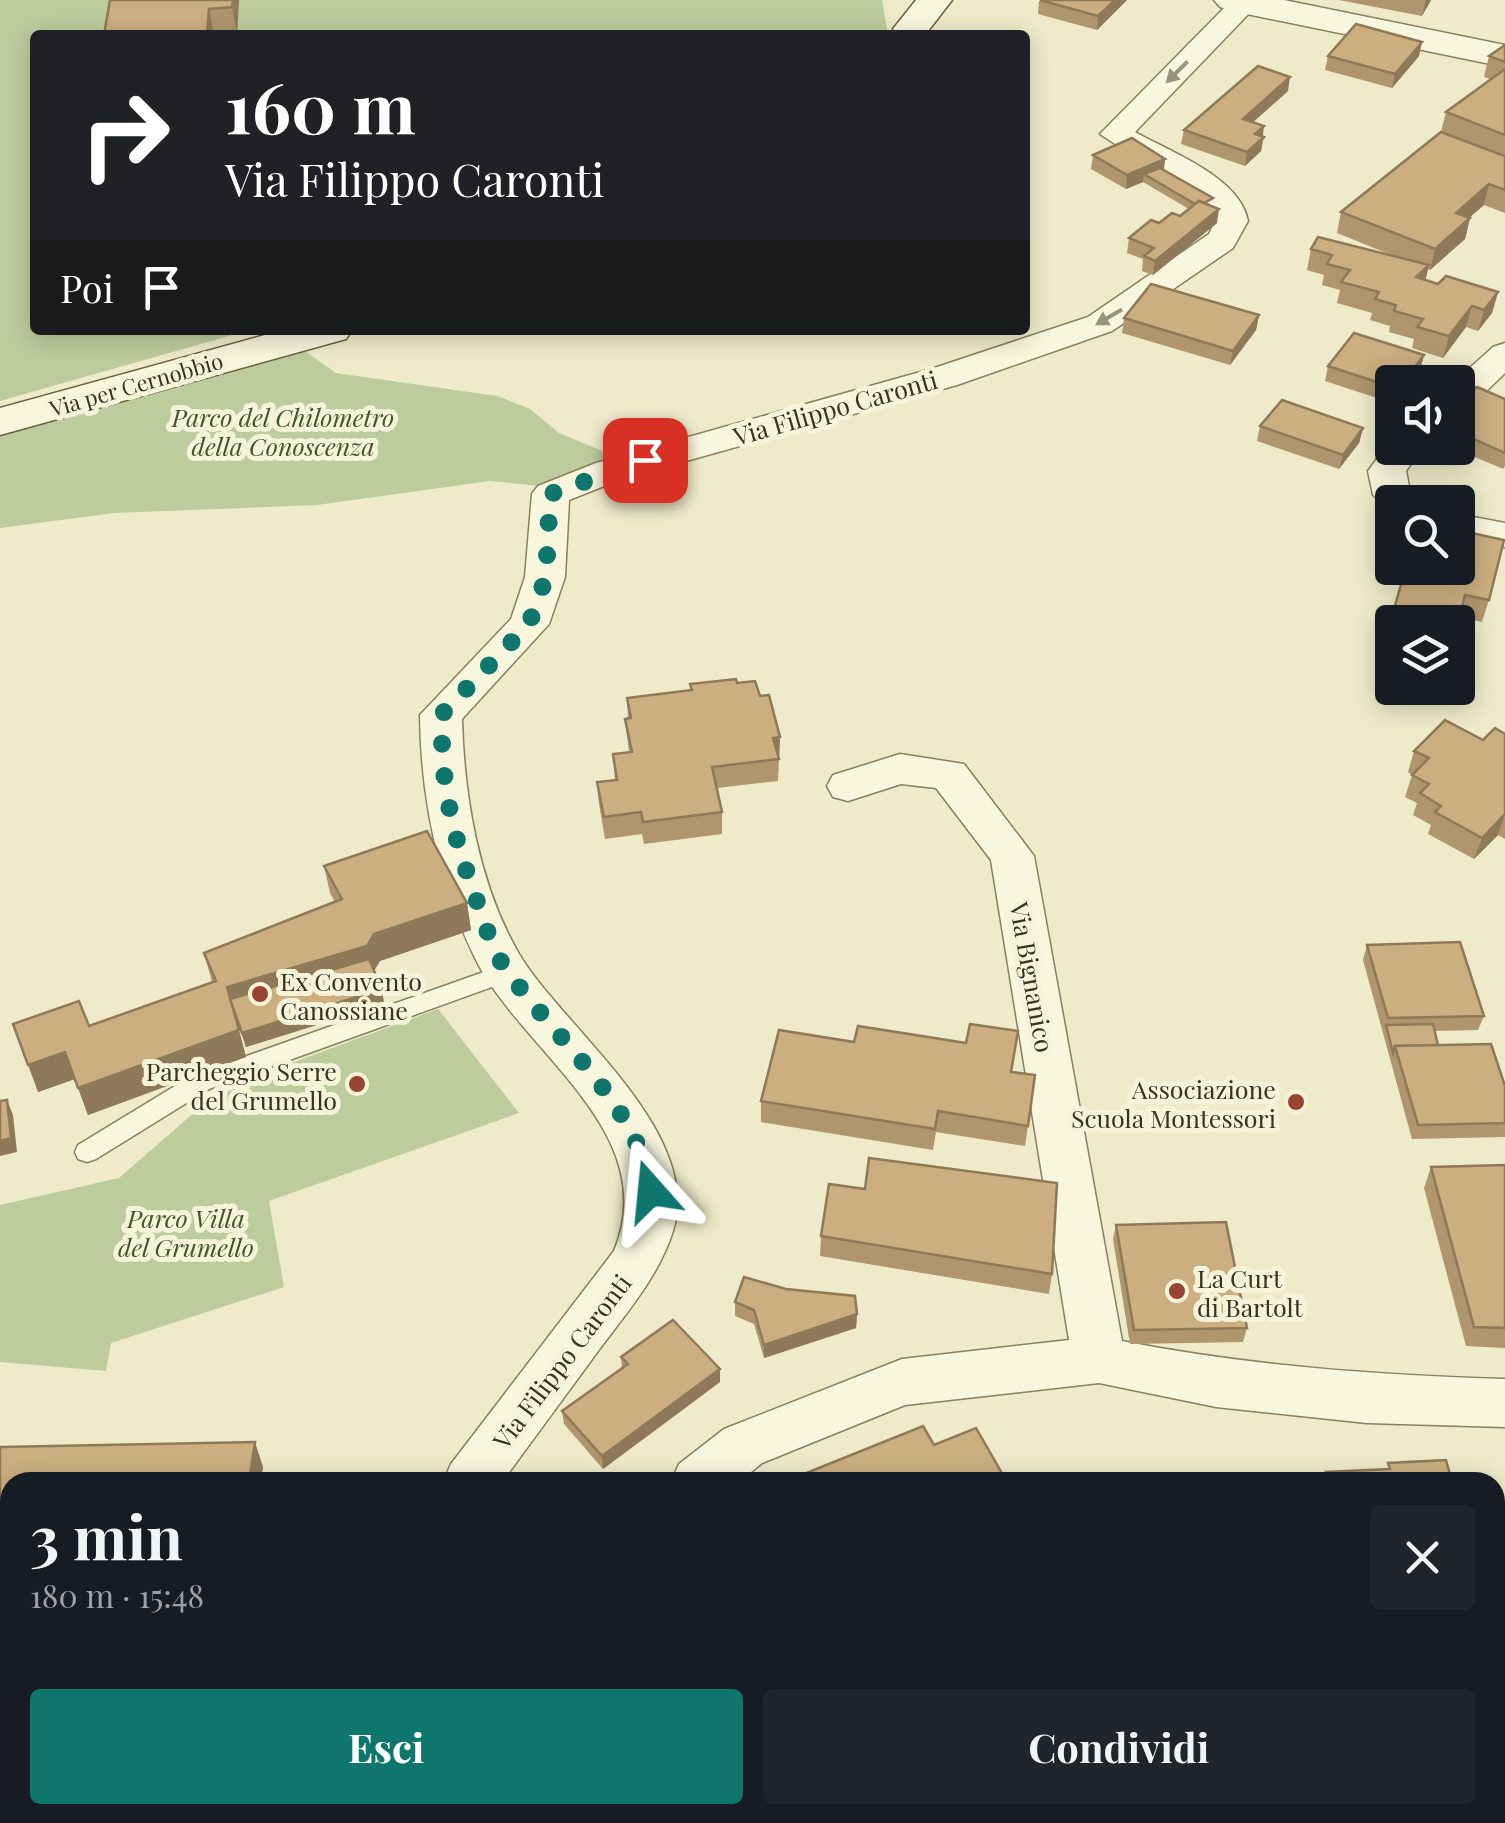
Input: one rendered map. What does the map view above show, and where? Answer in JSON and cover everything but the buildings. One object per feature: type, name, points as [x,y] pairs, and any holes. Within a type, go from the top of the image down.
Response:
[{"type":"main road","points":[[911,21],[934,0]]},
{"type":"main road","points":[[1260,3],[1505,56]]},
{"type":"main road","name":"Via per Cernobbio","points":[[0,422],[312,335]]},
{"type":"street","name":"Via Filippo Caronti","points":[[477,1472],[634,1262],[648,1239],[654,1212],[648,1170],[622,1117],[500,960],[451,832],[440,774],[442,714],[529,624],[546,577],[550,494],[608,470],[944,377],[1100,324],[1221,241],[1231,228],[1232,217],[1220,198],[1116,134],[1260,3]]},
{"type":"street","points":[[1475,382],[1505,354]]},
{"type":"street","points":[[1475,529],[1505,535]]},
{"type":"street","name":"Via Bignanico","points":[[848,786],[900,769],[949,775],[1012,856],[1100,1360]]},
{"type":"street","points":[[710,1472],[743,1446],[902,1382],[1100,1360],[1216,1383],[1348,1398],[1505,1403]]},
{"type":"lane","points":[[87,1152],[201,1082],[509,972]]},
{"type":"green space","points":[[0,0],[882,0],[887,30],[30,30],[30,335],[232,335],[0,401]]},
{"type":"green space","name":"Parco del Chilometro della Conoscenza","points":[[299,347],[336,373],[497,396],[530,409],[559,433],[619,458],[540,486],[490,481],[317,505],[114,513],[0,528],[0,430]]},
{"type":"green space","name":"Parco Villa del Grumello","points":[[438,1009],[519,1113],[269,1201],[284,1287],[111,1343],[106,1371],[0,1362],[0,1205],[119,1178],[204,1104],[267,1072]]},
{"type":"place","name":"Ex Convento Canossiane","points":[[260,994]]},
{"type":"place","name":"Parcheggio Serre del Grumello","points":[[357,1084]]},
{"type":"place","name":"Associazione Scuola Montessori","points":[[1296,1102]]},
{"type":"place","name":"La Curt di Bartolt","points":[[1177,1291]]},
{"type":"route","points":[[645,460],[608,470],[550,494],[546,577],[529,624],[442,714],[440,774],[451,832],[500,960],[622,1117],[648,1170],[651,1191]]}]
